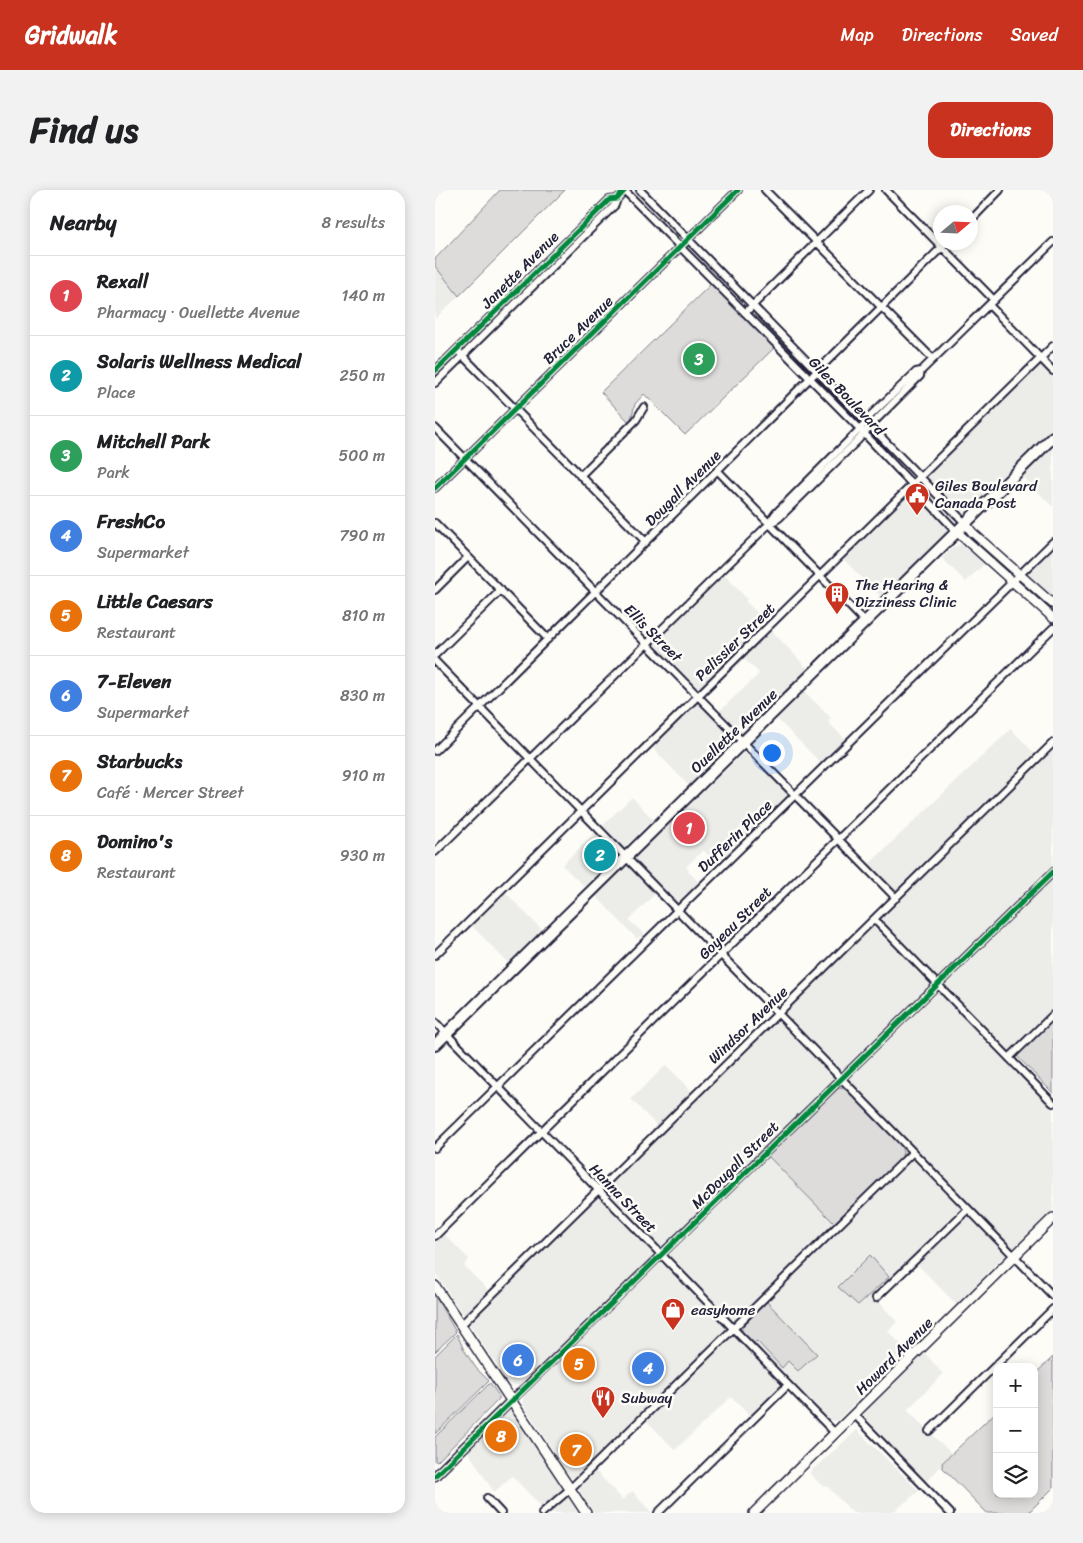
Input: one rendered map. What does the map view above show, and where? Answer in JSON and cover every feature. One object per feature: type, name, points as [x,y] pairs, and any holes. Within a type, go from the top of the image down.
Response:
[{"type":"main road","name":"Ouellette Avenue","points":[[435,1045],[1053,437]]},
{"type":"main road","name":"Howard Avenue","points":[[754,1513],[1053,1218]]},
{"type":"main road","points":[[435,1286],[586,1513]]},
{"type":"street","name":"Giles Boulevard","points":[[625,190],[862,431],[957,532],[1053,618]]},
{"type":"street","name":"Janette Avenue","points":[[435,383],[615,205],[617,199],[625,190]]},
{"type":"street","name":"Giles Boulevard","points":[[640,190],[869,423],[972,532],[1053,604]]},
{"type":"street","name":"Bruce Avenue","points":[[435,488],[739,190]]},
{"type":"street","points":[[765,190],[933,359]]},
{"type":"street","points":[[745,313],[869,190]]},
{"type":"street","points":[[886,190],[933,234]]},
{"type":"street","points":[[978,213],[1000,190]]},
{"type":"street","name":"Janette Avenue","points":[[435,371],[609,200],[617,199]]},
{"type":"street","points":[[435,852],[770,524],[776,513],[862,431],[916,372],[921,371],[1053,242]]},
{"type":"street","name":"Dougall Avenue","points":[[435,751],[940,250]]},
{"type":"street","points":[[949,250],[991,302],[1053,371]]},
{"type":"street","name":"Pelissier Street","points":[[435,955],[1053,346]]},
{"type":"street","points":[[457,350],[646,542]]},
{"type":"street","points":[[580,476],[636,420],[644,407]]},
{"type":"street","name":"Ellis Street","points":[[435,428],[896,898]]},
{"type":"street","points":[[718,471],[865,622]]},
{"type":"street","points":[[435,523],[548,639]]},
{"type":"street","name":"Dufferin Place","points":[[435,1148],[1053,542]]},
{"type":"street","points":[[435,590],[468,557]]},
{"type":"street","points":[[435,655],[501,590]]},
{"type":"street","name":"Goyeau Street","points":[[435,1236],[1053,628]]},
{"type":"street","points":[[435,661],[1053,1296]]},
{"type":"street","name":"Windsor Avenue","points":[[461,1325],[1053,743]]},
{"type":"street","name":"McDougall Street","points":[[435,1476],[1053,872]]},
{"type":"street","points":[[874,919],[1053,1103]]},
{"type":"street","points":[[1009,1058],[1053,1015]]},
{"type":"street","name":"Hanna Street","points":[[435,1022],[835,1433]]},
{"type":"street","points":[[542,1513],[570,1488],[913,1152]]},
{"type":"street","points":[[876,1298],[968,1209]]},
{"type":"street","points":[[929,1431],[1053,1309]]},
{"type":"street","points":[[658,1513],[788,1385]]},
{"type":"street","points":[[854,1414],[950,1513]]},
{"type":"street","points":[[487,1498],[501,1513]]},
{"type":"shaded area","points":[[500,190],[565,190],[459,296],[435,266],[435,259]]},
{"type":"shaded area","points":[[435,266],[459,296],[435,319]]},
{"type":"shaded area","points":[[712,283],[775,347],[685,435],[644,394],[635,404],[630,423],[601,392]]},
{"type":"shaded area","points":[[1041,364],[1044,364],[1053,374],[1053,427],[966,512],[957,511],[928,482],[926,478],[928,473]]},
{"type":"shaded area","points":[[1053,445],[1053,507],[1022,476]]},
{"type":"shaded area","points":[[913,488],[945,522],[946,533],[881,597],[842,558]]},
{"type":"shaded area","points":[[1053,537],[1053,600],[1021,571]]},
{"type":"shaded area","points":[[961,544],[968,546],[986,562],[966,582],[942,558],[954,547]]},
{"type":"shaded area","points":[[723,573],[747,599],[745,601],[768,623],[699,691],[651,643]]},
{"type":"shaded area","points":[[770,629],[808,669],[689,786],[651,746],[697,701],[713,717],[756,677],[759,673],[742,657]]},
{"type":"shaded area","points":[[804,691],[831,718],[828,722],[846,740],[822,764],[776,718]]},
{"type":"shaded area","points":[[1011,729],[1040,759],[1053,747],[1053,1010],[1008,1051],[943,985],[937,991],[1053,1107],[1053,1210],[1012,1251],[1000,1260],[957,1305],[918,1265],[879,1302],[897,1322],[888,1331],[907,1351],[837,1421],[828,1420],[788,1379],[750,1416],[731,1397],[675,1450],[645,1419],[728,1337],[739,1329],[602,1191],[662,1131],[631,1099],[666,1065],[697,1097],[899,899],[868,865]]},
{"type":"shaded area","points":[[745,751],[752,752],[788,791],[789,797],[719,865],[703,850],[686,867],[700,884],[679,905],[672,908],[656,893],[629,920],[646,936],[643,939],[640,936],[637,939],[596,896]]},
{"type":"shaded area","points":[[632,797],[654,821],[647,825],[585,887],[562,865]]},
{"type":"shaded area","points":[[504,891],[542,930],[509,964],[470,924]]},
{"type":"shaded area","points":[[1053,1016],[1053,1093],[1014,1053]]},
{"type":"shaded area","points":[[839,1088],[845,1089],[901,1146],[903,1152],[901,1159],[834,1223],[768,1156]]},
{"type":"shaded area","points":[[599,1196],[653,1251],[654,1258],[520,1385],[511,1385],[469,1323]]},
{"type":"shaded area","points":[[443,1233],[469,1259],[464,1266],[490,1292],[465,1315],[461,1312],[435,1272],[435,1241]]},
{"type":"shaded area","points":[[870,1255],[889,1277],[858,1305],[838,1287]]},
{"type":"shaded area","points":[[658,1263],[667,1265],[722,1321],[725,1330],[577,1476],[570,1477],[523,1404],[525,1393]]},
{"type":"shaded area","points":[[435,1296],[456,1332],[435,1352]]},
{"type":"shaded area","points":[[767,1302],[817,1354],[798,1371],[788,1361],[782,1368],[757,1341],[753,1344],[742,1334],[742,1327]]},
{"type":"shaded area","points":[[457,1334],[464,1350],[476,1368],[489,1381],[435,1434],[435,1356]]},
{"type":"shaded area","points":[[924,1352],[943,1374],[907,1410],[952,1454],[926,1482],[864,1416],[865,1411]]},
{"type":"shaded area","points":[[1053,1357],[1053,1488],[1028,1513],[987,1513],[943,1468],[942,1463],[993,1415],[993,1498],[1038,1498],[1038,1371]]},
{"type":"shaded area","points":[[490,1383],[499,1399],[437,1462],[435,1461],[435,1437]]},
{"type":"shaded area","points":[[509,1409],[564,1491],[544,1509],[512,1476],[494,1492],[467,1450]]},
{"type":"shaded area","points":[[857,1430],[919,1491],[892,1513],[853,1513],[828,1487],[821,1485],[809,1473]]},
{"type":"shaded area","points":[[594,1469],[623,1500],[632,1491],[652,1513],[594,1513],[578,1488]]},
{"type":"shaded area","points":[[566,1495],[578,1513],[545,1513]]},
{"type":"cycle path","points":[[435,371],[609,200],[617,199],[625,190]]},
{"type":"cycle path","points":[[435,488],[738,190]]},
{"type":"cycle path","points":[[435,1476],[1053,872]]},
{"type":"place","name":"Mitchell Park","points":[[699,359]]},
{"type":"place","name":"Giles Boulevard Canada Post","points":[[917,516]]},
{"type":"place","name":"The Hearing & Dizziness Clinic","points":[[837,615]]},
{"type":"place","name":"Rexall","points":[[689,828]]},
{"type":"place","name":"Solaris Wellness Medical","points":[[600,855]]},
{"type":"place","name":"easyhome","points":[[673,1331]]},
{"type":"place","name":"7-Eleven","points":[[518,1360]]},
{"type":"place","name":"Little Caesars","points":[[579,1364]]},
{"type":"place","name":"FreshCo","points":[[648,1368]]},
{"type":"place","name":"Subway","points":[[603,1419]]},
{"type":"place","name":"Domino's","points":[[501,1436]]},
{"type":"place","name":"Starbucks","points":[[576,1450]]}]
